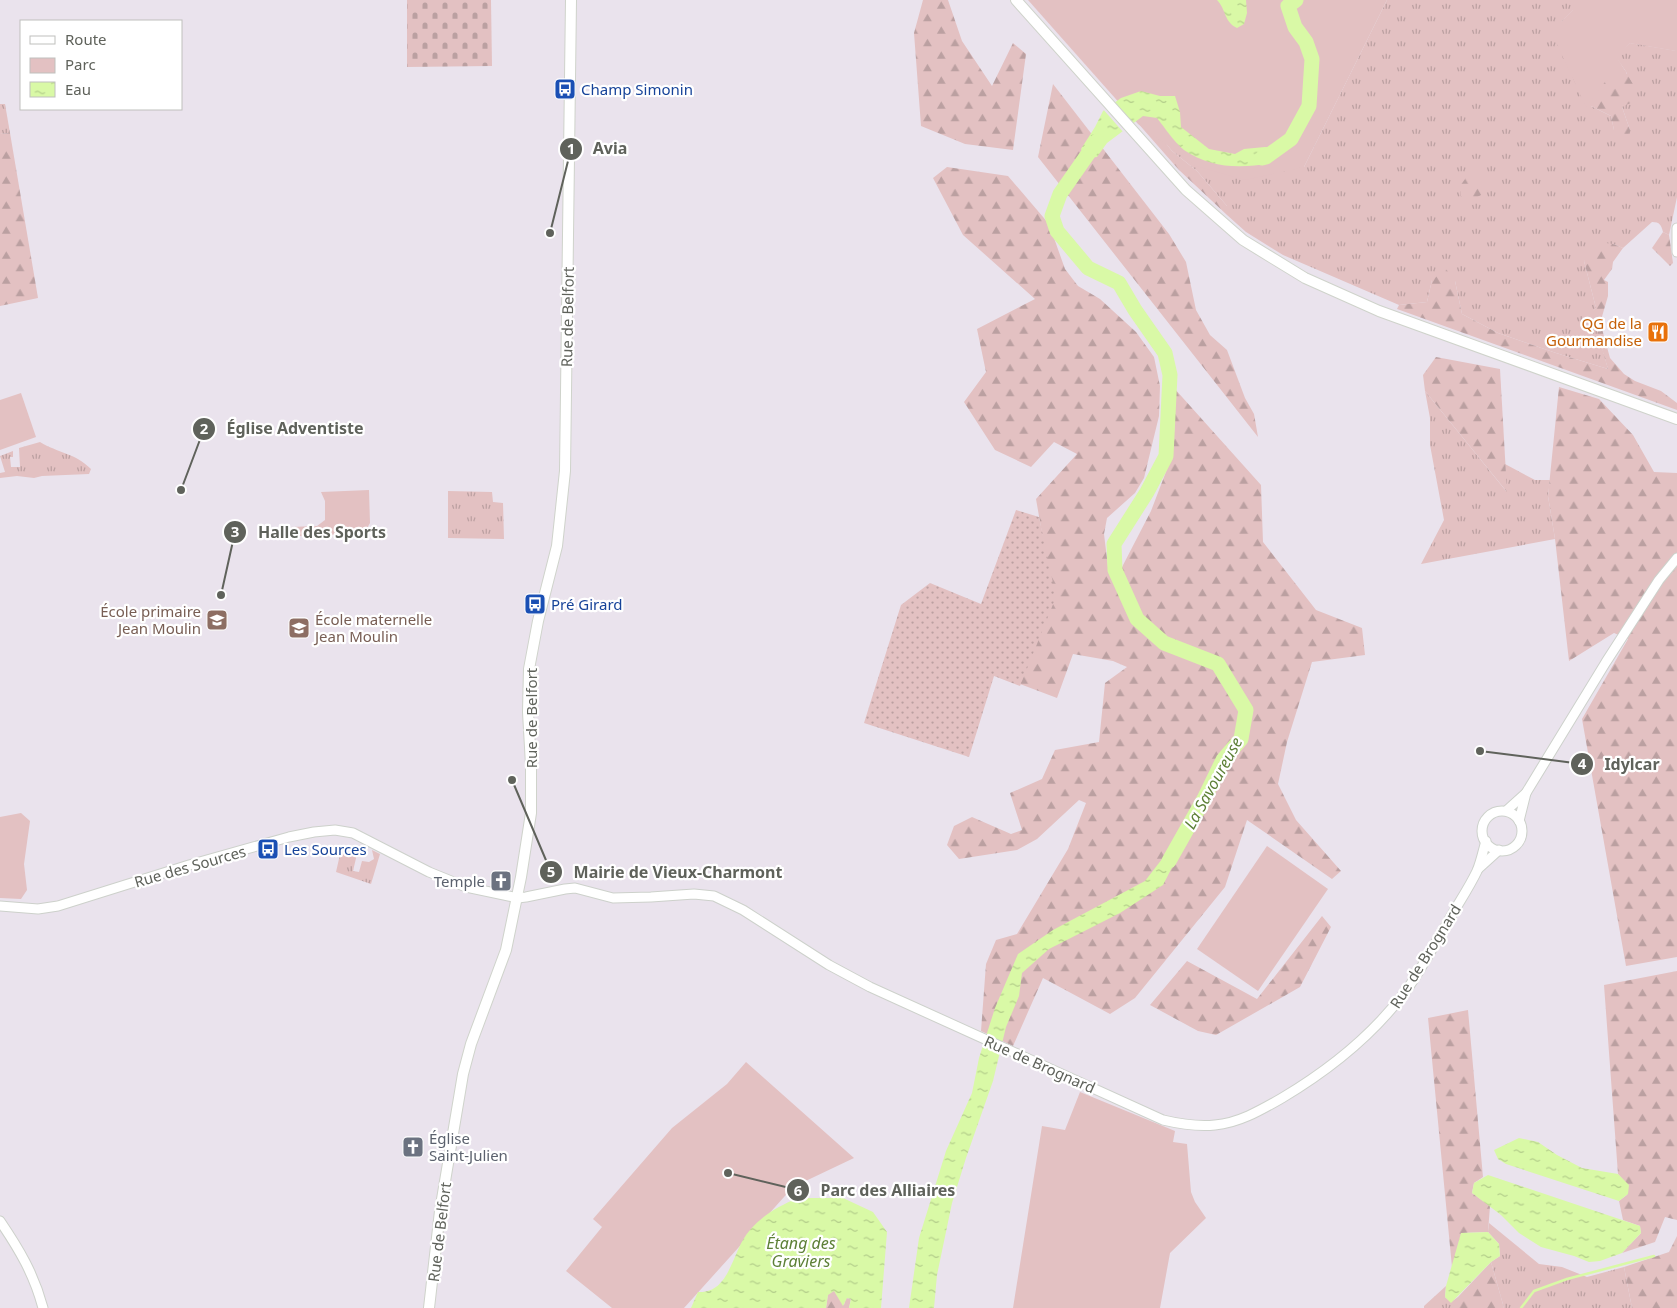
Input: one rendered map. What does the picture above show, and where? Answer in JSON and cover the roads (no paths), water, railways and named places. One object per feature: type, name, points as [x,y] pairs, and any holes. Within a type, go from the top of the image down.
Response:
[{"type":"main road","name":"Rue de Belfort","points":[[429,1308],[440,1211],[463,1074],[471,1044],[506,950],[518,898],[531,813],[528,712],[529,669],[538,621],[557,546],[565,484],[571,0]]},
{"type":"main road","points":[[1016,0],[1186,190],[1243,240],[1305,278],[1379,311],[1677,420]]},
{"type":"street","points":[[1677,228],[1677,252]]},
{"type":"street","points":[[1506,811],[1526,793],[1606,662],[1660,580],[1677,558]]},
{"type":"street","points":[[1519,821],[1526,793]]},
{"type":"street","points":[[1498,811],[1506,811],[1514,814],[1519,821],[1522,827],[1522,834],[1519,842],[1513,847],[1499,850],[1491,847],[1486,842],[1483,826],[1486,819],[1492,814],[1498,811]]},
{"type":"street","name":"Rue des Sources","points":[[0,906],[38,908],[58,906],[189,865],[314,832],[335,830],[353,833],[429,872],[466,887],[518,898]]},
{"type":"street","name":"Rue de Brognard","points":[[518,898],[575,888],[614,898],[694,894],[714,896],[743,910],[843,972],[1163,1120],[1200,1126],[1237,1121],[1260,1110],[1314,1078],[1352,1049],[1382,1021],[1421,967],[1478,869],[1486,842]]},
{"type":"street","name":"Rue de Brognard","points":[[1478,869],[1499,850]]},
{"type":"street","points":[[0,1221],[22,1254],[37,1287],[43,1308]]},
{"type":"water","points":[[1217,0],[1246,0],[1247,13],[1244,24],[1237,28],[1233,25],[1227,19]]},
{"type":"water","points":[[1141,91],[1160,96],[1175,96],[1180,112],[1181,127],[1209,149],[1235,154],[1244,149],[1279,148],[1270,163],[1248,166],[1215,164],[1184,150],[1157,118],[1143,116],[1107,143],[1097,157],[1085,158],[1081,149],[1103,111],[1121,98]]},
{"type":"water","name":"La Savoureuse","points":[[1176,841],[1181,850],[1163,885],[1120,913],[1049,949],[1022,973],[1019,996],[1006,1027],[993,1081],[952,1203],[937,1275],[934,1308],[909,1308],[919,1238],[946,1151],[972,1093],[979,1058],[995,1008],[1018,954],[1053,930],[1145,881]]},
{"type":"water","points":[[1519,1138],[1538,1142],[1557,1155],[1582,1168],[1618,1174],[1629,1185],[1628,1194],[1619,1201],[1506,1164],[1498,1159],[1494,1150]]},
{"type":"water","points":[[1488,1175],[1640,1226],[1641,1233],[1622,1253],[1600,1261],[1589,1262],[1541,1247],[1519,1233],[1501,1215],[1472,1193],[1474,1183]]},
{"type":"water","name":"Étang des Graviers","points":[[798,1198],[843,1198],[873,1212],[887,1232],[881,1308],[849,1308],[851,1299],[847,1298],[843,1306],[834,1291],[828,1295],[826,1308],[691,1308],[698,1292],[709,1291],[718,1286],[730,1269],[744,1238],[755,1224],[772,1211]]},
{"type":"water","points":[[1488,1232],[1499,1244],[1500,1256],[1491,1262],[1451,1303],[1445,1297],[1446,1286],[1461,1233]]},
{"type":"waterway","name":"La Savoureuse","points":[[1262,158],[1291,139],[1309,106],[1312,59],[1306,42],[1295,27],[1288,6],[1296,0]]},
{"type":"waterway","name":"La Savoureuse","points":[[1097,141],[1060,194],[1052,216],[1057,231],[1088,268],[1119,283],[1165,353],[1170,375],[1166,456],[1147,492],[1114,544],[1115,570],[1137,619],[1164,643],[1218,664],[1246,710],[1241,739],[1223,760],[1204,799],[1169,861]]},
{"type":"waterway","points":[[1521,1308],[1534,1291],[1567,1279],[1654,1256]]},
{"type":"place","name":"Champ Simonin","points":[[565,89]]},
{"type":"place","name":"Avia","points":[[550,233]]},
{"type":"place","name":"QG de la Gourmandise","points":[[1658,332]]},
{"type":"place","name":"Église Adventiste","points":[[181,490]]},
{"type":"place","name":"Halle des Sports","points":[[221,595]]},
{"type":"place","name":"Pré Girard","points":[[535,604]]},
{"type":"place","name":"École primaire Jean Moulin","points":[[217,620]]},
{"type":"place","name":"École maternelle Jean Moulin","points":[[299,628]]},
{"type":"place","name":"Idylcar","points":[[1480,751]]},
{"type":"place","name":"Mairie de Vieux-Charmont","points":[[512,780]]},
{"type":"place","name":"Les Sources","points":[[268,849]]},
{"type":"place","name":"Temple","points":[[501,881]]},
{"type":"place","name":"Église Saint-Julien","points":[[413,1147]]},
{"type":"place","name":"Parc des Alliaires","points":[[728,1173]]}]
